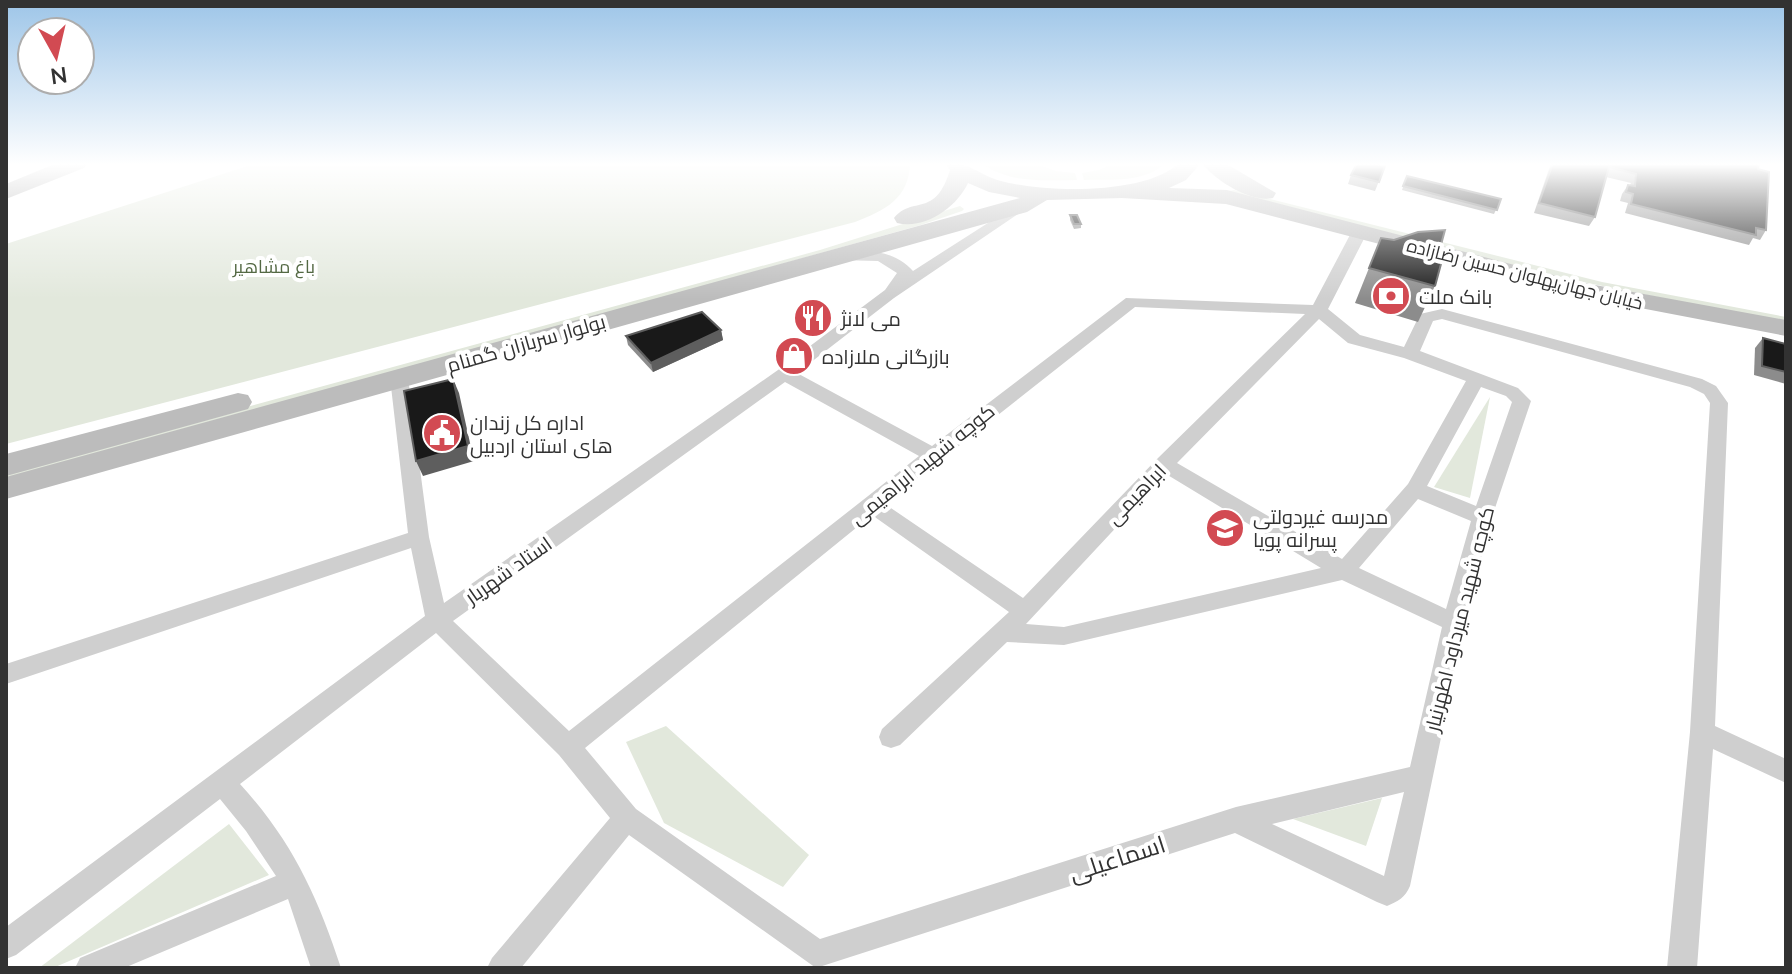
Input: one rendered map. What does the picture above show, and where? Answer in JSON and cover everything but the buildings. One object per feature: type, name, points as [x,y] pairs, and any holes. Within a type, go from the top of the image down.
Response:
[{"type":"main road","name":"بولوار سربازان گمنام","points":[[6,465],[934,208]]},
{"type":"main road","points":[[967,220],[974,214],[973,208]]},
{"type":"main road","name":"بولوار سربازان گمنام","points":[[6,488],[1013,208]]},
{"type":"main road","name":"خیابان جهان‌پهلوان حسین رضا‌زاده","points":[[1269,208],[1636,302],[1786,328]]},
{"type":"main road","name":"خیابان جهان‌پهلوان حسین رضا‌زاده","points":[[1328,208],[1588,274],[1786,310]]},
{"type":"street","name":"استاد شهریار","points":[[6,945],[437,620],[784,374],[888,295],[1017,208]]},
{"type":"street","name":"ابراهیمی","points":[[891,737],[1025,611],[1164,464],[1319,310],[1359,233]]},
{"type":"street","points":[[830,258],[875,257],[899,265],[906,273],[888,295]]},
{"type":"street","name":"کوچه شهید ابراهیمی","points":[[568,747],[872,505],[931,454],[1132,302],[1319,310]]},
{"type":"street","name":"کوچه شهید میرداود اطهرنیار","points":[[1236,820],[1387,892],[1396,886],[1454,623],[1482,517],[1522,401],[1512,392],[1410,354],[1354,339],[1319,310]]},
{"type":"street","points":[[1410,354],[1426,318],[1442,314],[1696,383],[1710,390],[1719,403],[1702,732],[1682,968]]},
{"type":"street","points":[[784,374],[931,454]]},
{"type":"street","points":[[399,378],[419,537],[437,620],[568,747],[627,818],[813,961]]},
{"type":"street","points":[[1002,632],[1064,636],[1344,571],[1415,489],[1476,380]]},
{"type":"street","points":[[1164,464],[1344,571],[1454,623]]},
{"type":"street","points":[[1415,489],[1482,517]]},
{"type":"street","points":[[872,505],[1025,611]]},
{"type":"street","points":[[6,674],[419,537]]},
{"type":"street","points":[[1702,732],[1786,771]]},
{"type":"street","name":"اسماعیلی","points":[[813,961],[1236,820],[1422,776]]},
{"type":"street","points":[[220,781],[236,796],[295,882],[306,905],[326,968]]},
{"type":"street","points":[[502,968],[627,818]]},
{"type":"street","points":[[90,968],[295,882]]},
{"type":"green space","name":"باغ مشاهیر","points":[[116,208],[884,208],[855,222],[6,444],[6,244]]},
{"type":"green space","points":[[952,208],[964,209],[921,225],[6,481],[6,473],[820,250]]},
{"type":"green space","points":[[1296,208],[1308,208],[1602,282],[1786,317],[1786,323],[1553,276]]},
{"type":"green space","points":[[1490,397],[1470,498],[1434,487]]},
{"type":"green space","points":[[666,726],[809,855],[783,887],[664,823],[626,742]]},
{"type":"green space","points":[[1382,798],[1366,846],[1293,819]]},
{"type":"green space","points":[[229,824],[269,875],[53,968],[39,968]]},
{"type":"place","name":"بانک ملت","points":[[1391,296]]},
{"type":"place","name":"می لانژ","points":[[813,318]]},
{"type":"place","name":"بازرگانی ملازاده","points":[[794,356]]},
{"type":"place","name":"اداره کل زندان های استان اردبیل","points":[[442,433]]},
{"type":"place","name":"مدرسه غیردولتی پسرانه پویا","points":[[1225,528]]}]
